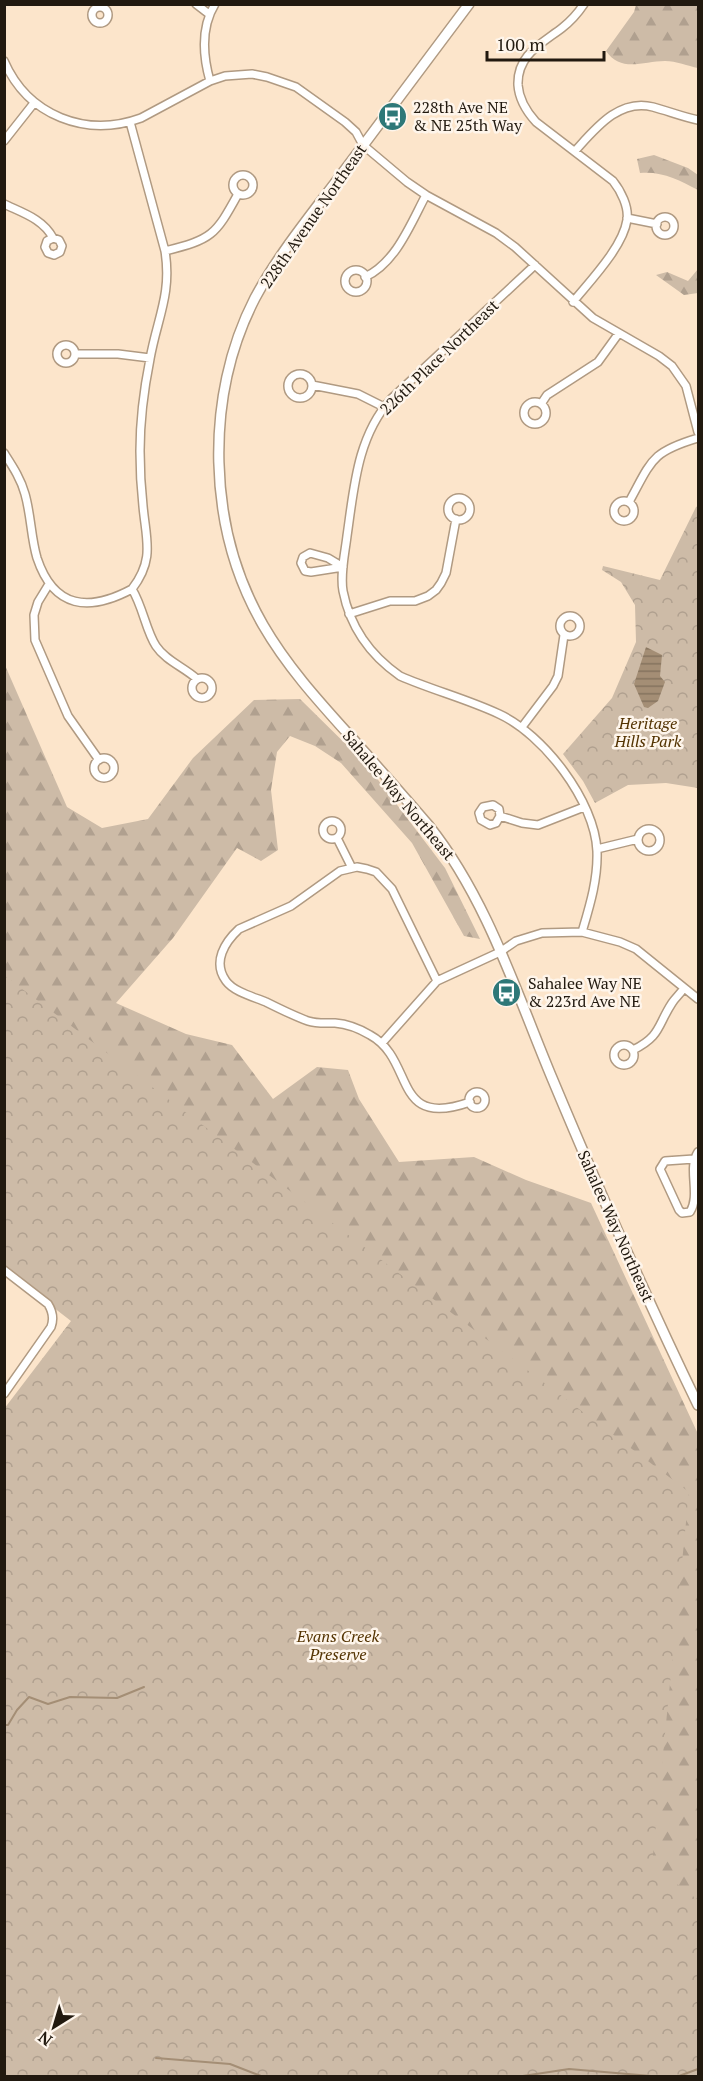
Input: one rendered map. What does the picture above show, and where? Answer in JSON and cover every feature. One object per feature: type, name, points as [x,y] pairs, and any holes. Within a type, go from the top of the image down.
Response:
[{"type":"main road","name":"228th Avenue Northeast","points":[[225,384],[244,324],[259,291],[289,246],[469,4]]},
{"type":"main road","name":"Sahalee Way Northeast","points":[[225,384],[220,454],[223,512],[238,571],[261,622],[281,654],[309,691],[445,846],[468,882],[500,952],[595,1182],[645,1295],[696,1393],[699,1405]]},
{"type":"street","points":[[196,4],[209,14]]},
{"type":"street","points":[[210,81],[204,53],[209,14],[215,4]]},
{"type":"street","points":[[573,302],[612,252],[624,229],[627,218],[623,198],[613,181],[536,122],[521,103],[518,79],[524,60],[532,50],[576,16],[584,4]]},
{"type":"street","points":[[4,61],[22,90],[34,103],[66,120],[81,124],[113,125],[130,122],[210,81],[238,74],[252,74],[281,80],[314,98],[345,122],[356,132],[363,145],[384,164],[426,195],[496,233],[515,247],[593,318],[659,356],[679,374],[690,396],[699,432]]},
{"type":"street","points":[[4,141],[34,103]]},
{"type":"street","points":[[575,151],[612,114],[629,106],[651,106],[699,120]]},
{"type":"street","points":[[4,453],[21,482],[37,557],[50,584],[67,599],[84,604],[112,598],[132,589],[145,570],[148,558],[140,450],[150,358],[167,292],[168,270],[165,251],[130,122]]},
{"type":"street","points":[[165,251],[192,244],[215,231],[238,194]]},
{"type":"street","points":[[365,277],[389,258],[426,195]]},
{"type":"street","points":[[4,204],[38,220],[48,229],[53,238]]},
{"type":"street","points":[[627,218],[657,224]]},
{"type":"street","name":"226th Place Northeast","points":[[535,265],[384,407],[374,422],[359,458],[342,588],[349,614],[358,632],[370,650],[386,666],[400,676],[499,714],[522,727],[546,748],[561,768],[590,819],[597,849],[594,892],[582,932]]},
{"type":"street","points":[[541,404],[547,395],[598,362],[620,333]]},
{"type":"street","points":[[75,354],[118,354],[150,358]]},
{"type":"street","points":[[312,385],[358,394],[384,407]]},
{"type":"street","points":[[629,502],[657,456],[672,446],[699,438]]},
{"type":"street","points":[[349,614],[390,601],[415,602],[436,590],[446,573],[456,519]]},
{"type":"street","points":[[310,553],[328,558],[343,567],[305,571],[302,563],[303,557],[310,553]]},
{"type":"street","points":[[50,584],[38,602],[34,615],[36,640],[68,716],[99,760]]},
{"type":"street","points":[[132,589],[142,607],[155,644],[170,660],[197,680]]},
{"type":"street","points":[[522,727],[558,676],[564,634]]},
{"type":"street","points":[[500,816],[538,825],[584,807]]},
{"type":"street","points":[[336,838],[352,868]]},
{"type":"street","points":[[597,849],[638,839]]},
{"type":"street","points":[[437,981],[392,889],[376,872],[367,869],[352,868],[340,871],[291,906],[239,929],[221,953],[219,962],[226,982],[238,990],[308,1021],[346,1025],[373,1036],[382,1043],[392,1058],[409,1092],[423,1105],[442,1110],[470,1102]]},
{"type":"street","points":[[382,1043],[437,981],[500,952],[516,942],[542,933],[582,932],[620,942],[636,950],[699,999]]},
{"type":"street","points":[[633,1050],[644,1045],[656,1034],[672,1004],[684,988]]},
{"type":"street","points":[[696,1156],[693,1208],[690,1212],[682,1213],[660,1169],[665,1161],[696,1156]]},
{"type":"street","points":[[4,1270],[48,1304],[52,1310],[51,1327],[4,1394]]},
{"type":"green space","points":[[636,5],[698,5],[698,68],[669,61],[625,64],[612,58],[606,51],[634,12]]},
{"type":"green space","points":[[654,155],[688,168],[698,175],[698,190],[663,175],[640,173],[637,159]]},
{"type":"green space","points":[[698,269],[698,293],[684,295],[656,275],[667,272],[688,281]]},
{"type":"green space","name":"Heritage Hills Park","points":[[698,506],[698,788],[666,783],[628,785],[595,803],[583,781],[563,754],[612,698],[636,642],[635,605],[621,582],[602,570],[603,566],[660,580]]},
{"type":"green space","points":[[4,663],[67,807],[102,828],[148,819],[193,758],[254,700],[300,699],[366,764],[445,868],[480,939],[464,936],[412,843],[341,763],[315,746],[290,736],[277,752],[271,790],[278,850],[261,861],[237,848],[173,938],[116,1003],[186,1034],[232,1045],[273,1099],[317,1067],[348,1070],[359,1099],[399,1162],[474,1157],[526,1180],[591,1203],[698,1434],[698,2076],[88,1307],[5,1142]]},
{"type":"green space","name":"Evans Creek Preserve","points":[[5,976],[689,1492],[652,1865],[698,1900],[698,2076],[5,2076],[4,1409],[71,1321],[5,1270]]},
{"type":"shaded area","points":[[646,647],[662,655],[660,676],[665,682],[658,701],[648,708],[644,707],[634,684]]},
{"type":"waterway","points":[[4,1725],[8,1725],[17,1710],[29,1697],[48,1704],[70,1697],[117,1698],[144,1687]]},
{"type":"waterway","points":[[156,2058],[230,2064],[261,2076]]},
{"type":"waterway","points":[[523,2076],[569,2069],[651,2076]]},
{"type":"waterway","points":[[679,2076],[698,2069]]},
{"type":"place","name":"228th Ave NE & NE 25th Way","points":[[392,116]]},
{"type":"place","name":"Sahalee Way NE & 223rd Ave NE","points":[[507,992]]}]
